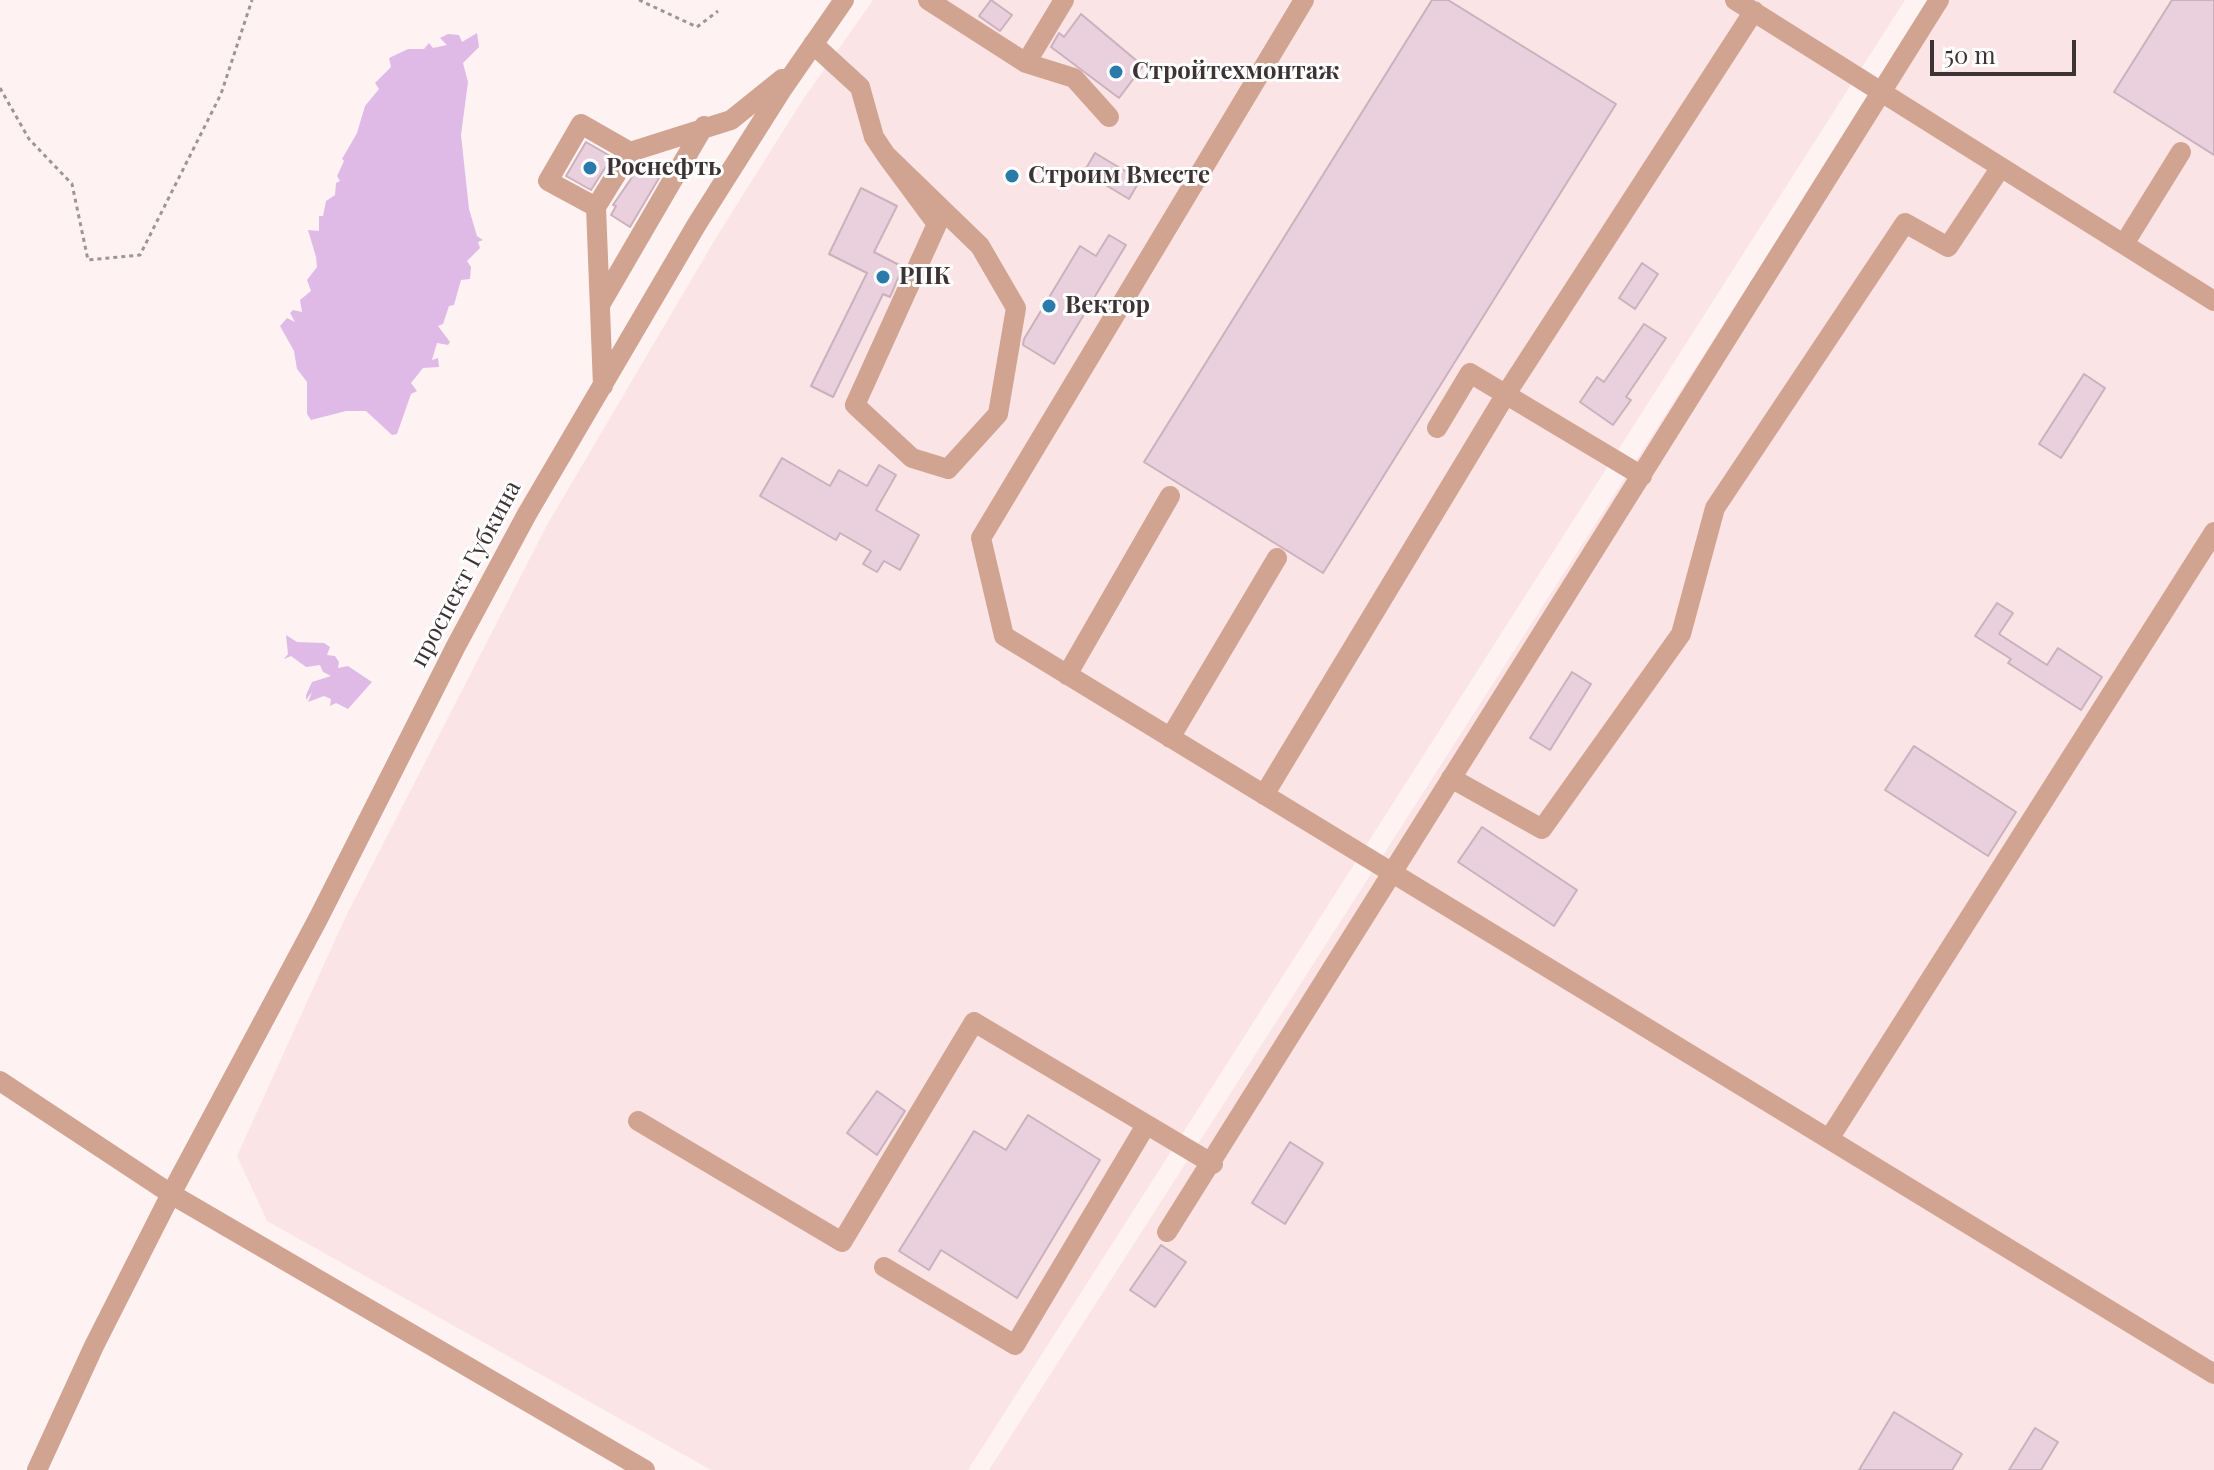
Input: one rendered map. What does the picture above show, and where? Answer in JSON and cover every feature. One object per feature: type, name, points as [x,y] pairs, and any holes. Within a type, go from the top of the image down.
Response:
[{"type":"street","name":"проспект Губкина","points":[[37,1470],[94,1346],[171,1194],[318,919],[527,514],[697,224],[797,67],[844,0]]},
{"type":"street","points":[[928,0],[1026,63],[1074,78],[1109,117]]},
{"type":"street","points":[[1026,63],[1064,0]]},
{"type":"street","points":[[1304,0],[981,538],[1004,636],[2214,1374]]},
{"type":"street","points":[[1735,0],[2214,301]]},
{"type":"street","points":[[1167,1232],[1213,1164],[1390,872],[1939,0]]},
{"type":"street","points":[[1264,795],[1506,394],[1754,11]]},
{"type":"street","points":[[813,44],[860,87],[874,137],[886,155],[937,224],[855,405],[912,458],[948,469],[998,414],[1016,308],[980,246],[886,155]]},
{"type":"street","points":[[603,386],[596,207],[630,152],[704,126],[731,120],[797,67]]},
{"type":"street","points":[[596,207],[548,181],[581,124],[630,152]]},
{"type":"street","points":[[600,305],[704,126]]},
{"type":"street","points":[[2124,244],[2181,152]]},
{"type":"street","points":[[1451,778],[1542,829],[1681,634],[1715,508],[1905,223],[1948,247],[2001,167]]},
{"type":"street","points":[[1437,428],[1470,373],[1642,476]]},
{"type":"street","points":[[1067,675],[1170,496]]},
{"type":"street","points":[[1829,1139],[2214,532]]},
{"type":"street","points":[[1170,738],[1277,558]]},
{"type":"street","points":[[638,1121],[842,1242],[974,1022],[1213,1164]]},
{"type":"street","points":[[0,1081],[171,1194],[645,1470]]},
{"type":"street","points":[[884,1267],[1015,1345],[1146,1125]]},
{"type":"path","points":[[0,88],[29,139],[72,184],[88,260],[140,255],[221,94],[252,0]]},
{"type":"path","points":[[639,0],[697,27],[718,11]]},
{"type":"shaded area","points":[[873,0],[1905,0],[968,1470],[711,1470],[267,1221],[237,1156],[346,916],[547,525],[717,236],[802,101]]},
{"type":"shaded area","points":[[1931,0],[2214,0],[2214,1470],[989,1470]]},
{"type":"shaded area","points":[[477,33],[479,47],[463,63],[468,82],[461,135],[469,209],[477,236],[483,240],[478,242],[480,248],[467,261],[471,267],[470,279],[461,280],[454,305],[449,306],[443,324],[438,326],[450,342],[448,345],[437,343],[432,360],[438,358],[439,367],[423,368],[411,383],[417,391],[411,394],[397,434],[392,435],[366,411],[346,411],[311,420],[307,414],[307,382],[297,369],[294,351],[280,326],[287,318],[295,322],[290,313],[293,310],[302,312],[300,300],[311,291],[307,280],[317,267],[308,230],[319,231],[319,216],[323,216],[326,201],[335,195],[336,183],[340,181],[337,176],[344,161],[342,159],[357,133],[365,106],[379,89],[375,83],[391,67],[389,58],[408,49],[424,49],[429,43],[433,48],[447,45],[440,38],[448,34],[459,35],[462,42]]},
{"type":"shaded area","points":[[286,635],[297,642],[324,643],[330,647],[327,655],[335,656],[339,662],[338,668],[348,666],[372,682],[348,709],[336,703],[330,706],[331,699],[324,696],[308,702],[312,692],[306,700],[306,695],[312,682],[331,676],[323,672],[320,665],[306,667],[291,656],[284,659],[288,654]]},
{"type":"building","points":[[991,0],[1012,15],[1000,31],[979,16]]},
{"type":"building","points":[[1432,0],[1448,0],[1616,104],[1323,573],[1144,462]]},
{"type":"building","points":[[2172,0],[2214,0],[2214,155],[2114,92]]},
{"type":"building","points":[[1081,14],[1143,66],[1119,98],[1051,47],[1059,33],[1064,37]]},
{"type":"building","name":"Роснефть","points":[[586,142],[612,157],[591,190],[566,176]]},
{"type":"building","points":[[1095,153],[1140,180],[1129,199],[1084,172]]},
{"type":"building","points":[[639,167],[659,178],[630,227],[611,215],[616,206],[613,205]]},
{"type":"building","points":[[861,188],[897,206],[874,252],[903,267],[890,297],[883,294],[833,397],[811,386],[867,273],[829,254]]},
{"type":"building","points":[[1109,235],[1126,245],[1054,364],[1023,345],[1024,339],[1080,246],[1096,256]]},
{"type":"building","points":[[1642,263],[1658,274],[1635,309],[1619,298]]},
{"type":"building","points":[[1644,324],[1666,338],[1626,397],[1631,400],[1613,425],[1580,402],[1597,377],[1604,382]]},
{"type":"building","points":[[2084,374],[2105,388],[2061,458],[2039,444]]},
{"type":"building","points":[[782,458],[830,486],[839,470],[867,486],[879,465],[896,475],[876,510],[919,535],[900,570],[884,561],[877,572],[863,564],[871,551],[840,533],[836,540],[760,496]]},
{"type":"building","points":[[1997,603],[2013,613],[1999,634],[2047,665],[2058,648],[2102,677],[2081,710],[2008,663],[2011,659],[1975,636]]},
{"type":"building","points":[[1572,672],[1591,684],[1550,750],[1530,738]]},
{"type":"building","points":[[1914,746],[2016,812],[1988,856],[1885,790]]},
{"type":"building","points":[[1482,827],[1577,890],[1554,926],[1458,862]]},
{"type":"building","points":[[877,1091],[905,1111],[877,1155],[847,1133]]},
{"type":"building","points":[[1028,1115],[1100,1160],[1017,1298],[941,1250],[929,1270],[899,1251],[974,1131],[1006,1150]]},
{"type":"building","points":[[1290,1142],[1323,1163],[1285,1224],[1252,1203]]},
{"type":"building","points":[[1161,1245],[1186,1262],[1155,1307],[1130,1290]]},
{"type":"building","points":[[1894,1412],[1962,1454],[1952,1470],[1859,1470]]},
{"type":"building","points":[[2035,1428],[2058,1442],[2041,1470],[2009,1470]]},
{"type":"place","name":"Стройтехмонтаж","points":[[1116,72]]},
{"type":"place","name":"Роснефть","points":[[590,168]]},
{"type":"place","name":"Строим Вместе","points":[[1012,176]]},
{"type":"place","name":"РПК","points":[[883,277]]},
{"type":"place","name":"Вектор","points":[[1049,306]]}]
